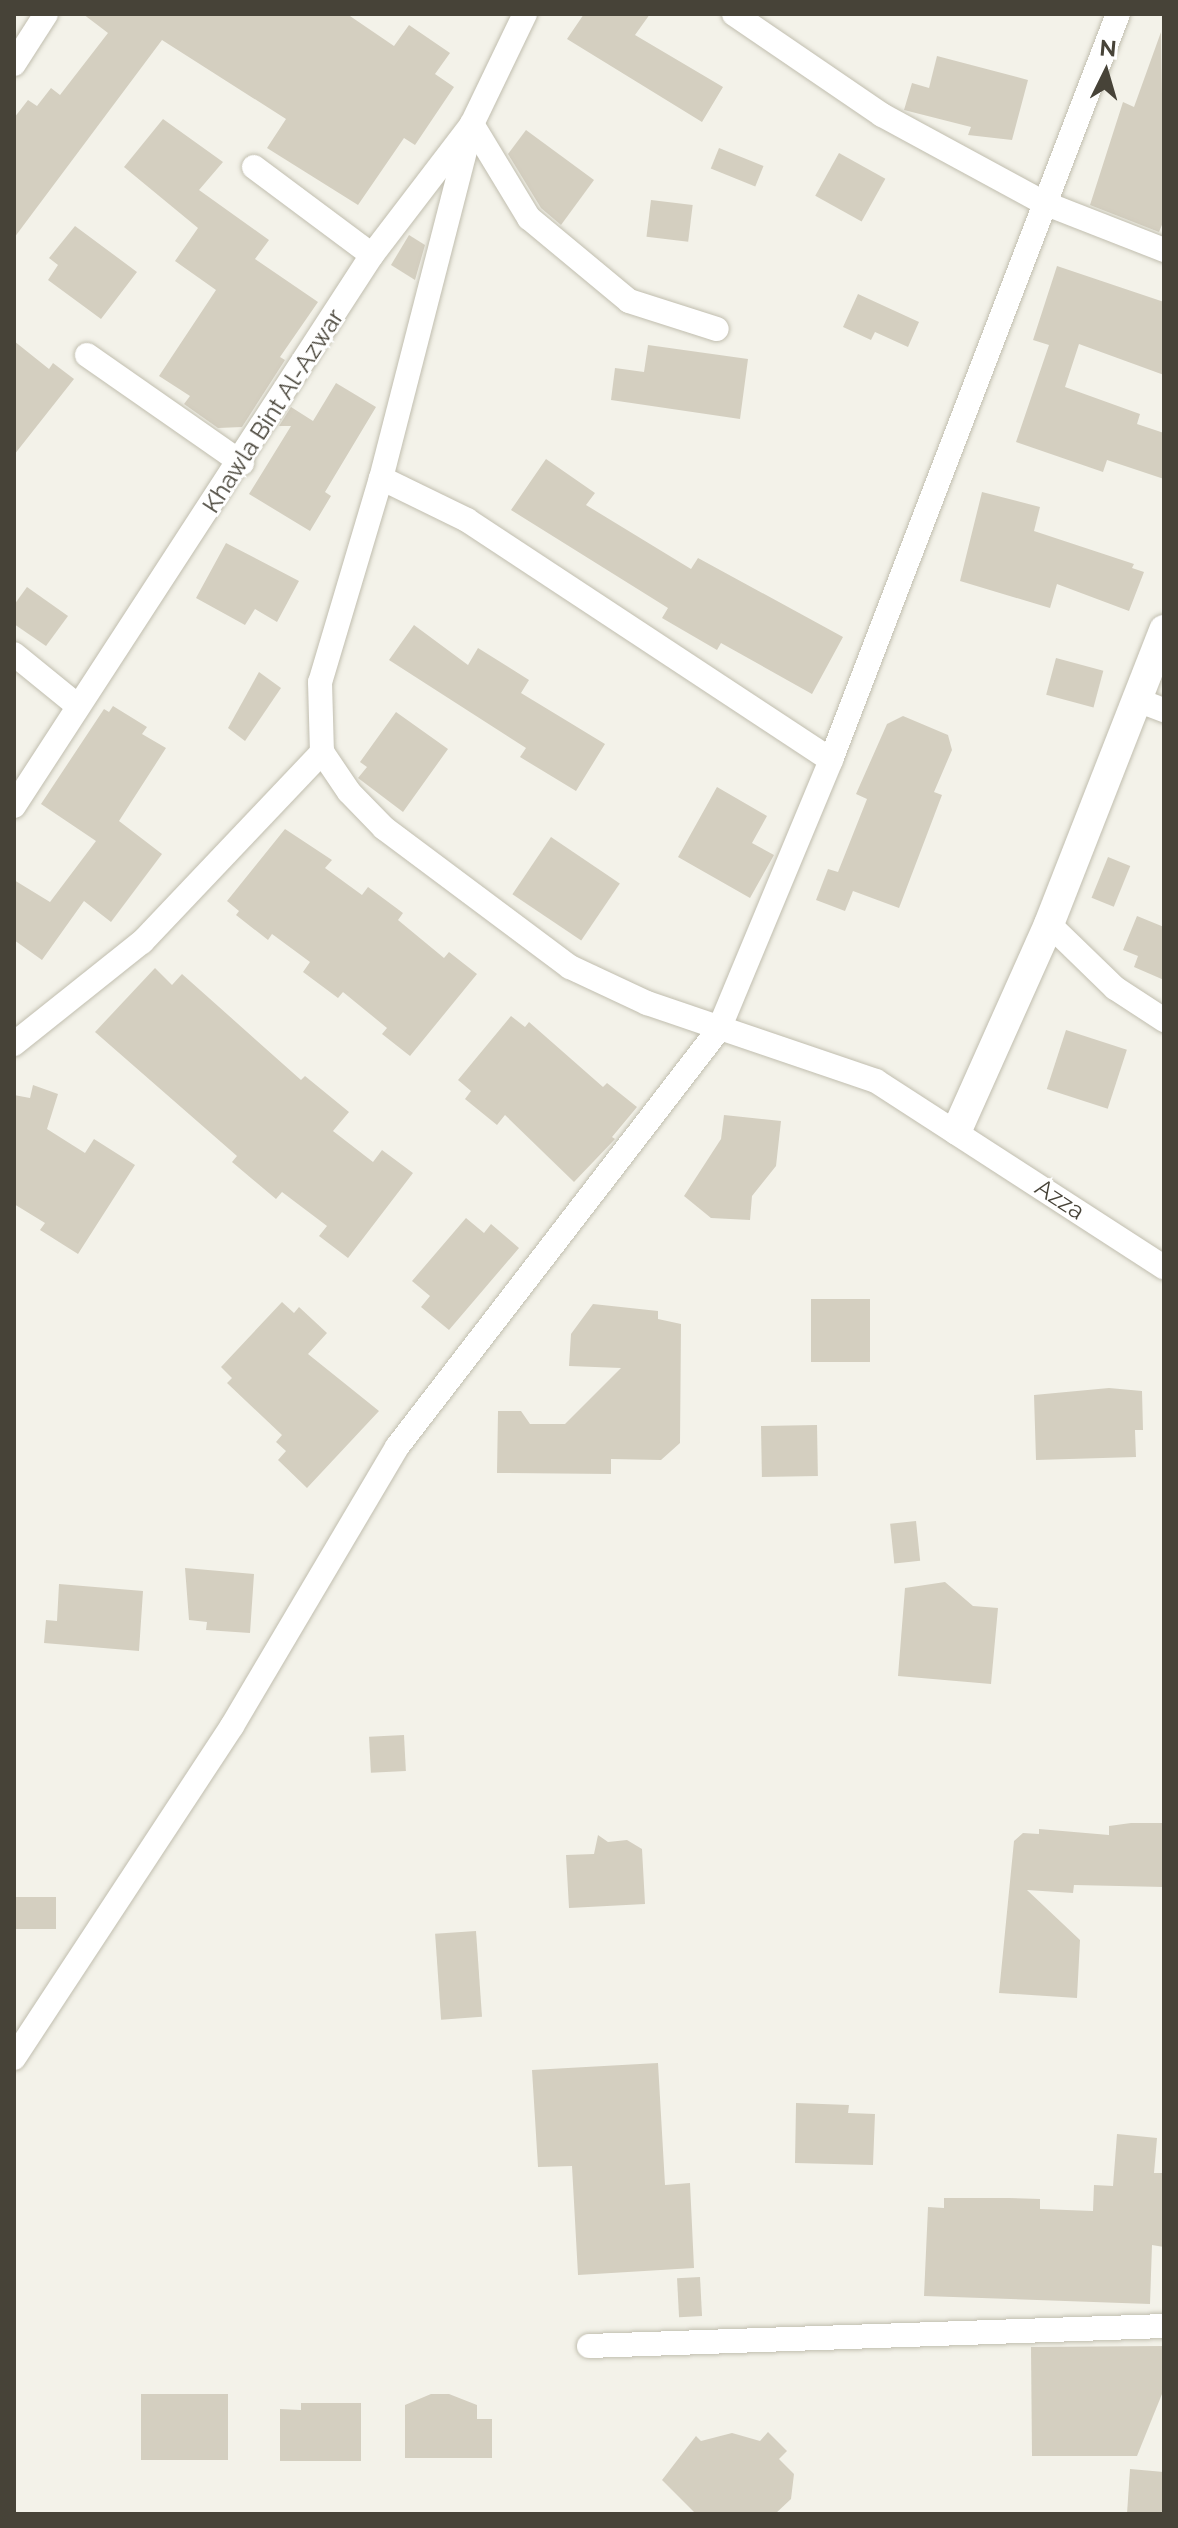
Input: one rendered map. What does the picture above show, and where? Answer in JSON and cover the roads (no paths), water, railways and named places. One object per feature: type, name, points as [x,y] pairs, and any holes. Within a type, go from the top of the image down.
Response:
[{"type":"street","points":[[14,64],[46,14]]},
{"type":"street","name":"Khawla Bint Al-Azwar","points":[[14,806],[242,463],[372,255],[472,124],[525,14]]},
{"type":"street","points":[[734,14],[882,115],[1044,203],[1164,250]]},
{"type":"street","points":[[14,2058],[232,1726],[397,1447],[719,1029],[831,760],[1118,14]]},
{"type":"street","points":[[472,124],[529,218],[629,301],[717,329]]},
{"type":"street","points":[[14,1044],[142,942],[322,752],[320,682],[381,478],[472,124]]},
{"type":"street","points":[[254,167],[372,255]]},
{"type":"street","points":[[87,355],[242,463]]},
{"type":"street","points":[[381,478],[467,520],[831,760]]},
{"type":"street","points":[[957,1130],[1152,705],[1164,630]]},
{"type":"street","points":[[14,654],[78,706]]},
{"type":"street","name":"Azza","points":[[322,752],[349,792],[384,828],[570,967],[719,1029],[876,1081],[957,1130],[1164,1267]]},
{"type":"street","points":[[1049,924],[1115,988],[1164,1020]]},
{"type":"street","points":[[589,2346],[1164,2326]]}]
